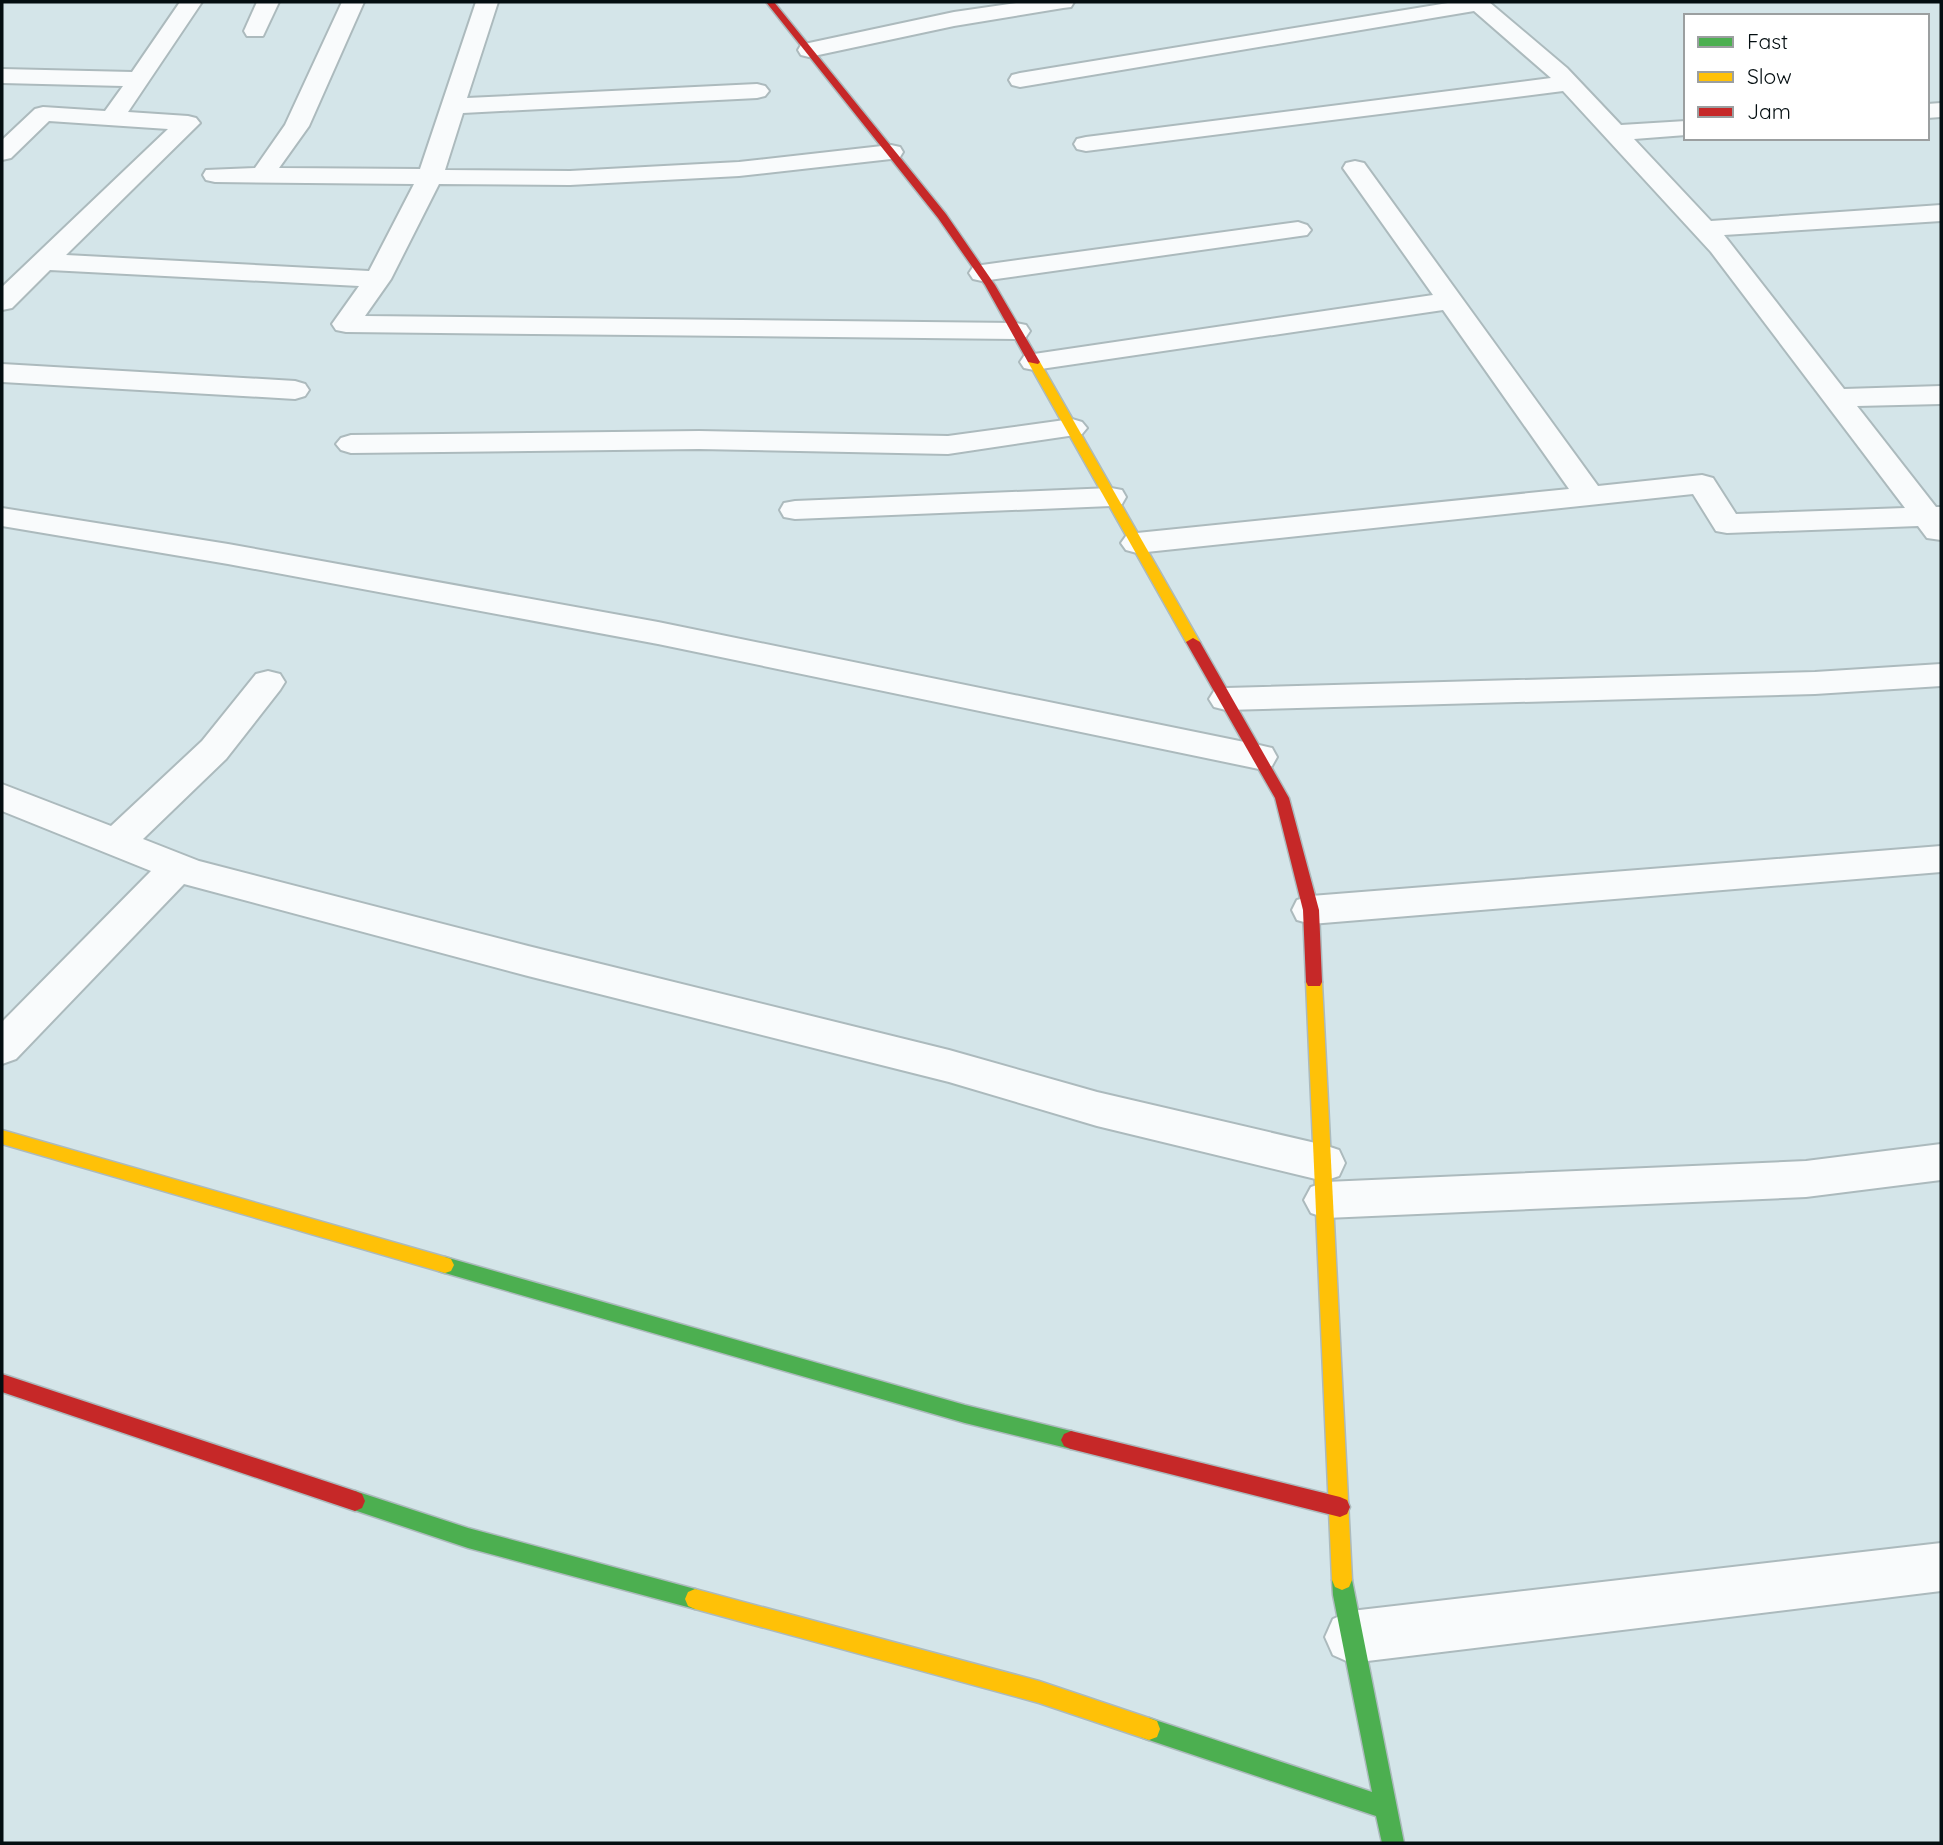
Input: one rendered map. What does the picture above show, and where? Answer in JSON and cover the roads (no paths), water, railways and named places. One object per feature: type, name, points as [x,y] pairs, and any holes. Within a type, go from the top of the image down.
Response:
[{"type":"street","points":[[113,117],[191,2]]},
{"type":"street","points":[[255,31],[268,2]]},
{"type":"street","points":[[262,175],[297,126],[353,2]]},
{"type":"street","points":[[487,2],[430,178],[378,279],[346,324],[1016,331]]},
{"type":"street","points":[[770,2],[943,216],[982,273],[1282,798],[1311,910],[1343,1595],[1392,1843]]},
{"type":"street","points":[[809,50],[954,19],[1063,2]]},
{"type":"street","points":[[1020,80],[1478,3],[1569,83],[1720,246],[1836,398],[1937,523]]},
{"type":"street","points":[[2,76],[139,79]]},
{"type":"street","points":[[1086,144],[1569,83]]},
{"type":"street","points":[[454,106],[757,91]]},
{"type":"street","points":[[2,153],[43,114],[188,123],[2,302]]},
{"type":"street","points":[[1615,134],[1684,128]]},
{"type":"street","points":[[215,174],[570,178],[739,169],[891,152]]},
{"type":"street","points":[[1355,169],[1590,496]]},
{"type":"street","points":[[1704,229],[1941,213]]},
{"type":"street","points":[[982,273],[1298,230]]},
{"type":"street","points":[[43,262],[378,279]]},
{"type":"street","points":[[1034,362],[1450,301]]},
{"type":"street","points":[[2,373],[295,390]]},
{"type":"street","points":[[1836,398],[1941,395]]},
{"type":"street","points":[[351,444],[699,440],[948,445],[1072,428]]},
{"type":"street","points":[[1137,543],[1702,484],[1727,524],[1937,523]]},
{"type":"street","points":[[795,510],[1111,497]]},
{"type":"street","points":[[2,517],[228,554],[658,633],[1259,757]]},
{"type":"street","points":[[1226,699],[1815,683],[1941,675]]},
{"type":"street","points":[[118,841],[214,750],[268,682]]},
{"type":"street","points":[[2,797],[178,867],[528,961],[949,1066],[1097,1109],[1325,1181],[1806,1179],[1941,1161]]},
{"type":"street","points":[[1311,910],[1941,859]]},
{"type":"street","points":[[2,1048],[178,867]]},
{"type":"street","points":[[2,1137],[965,1414],[1340,1507]]},
{"type":"street","points":[[2,1383],[468,1538],[1038,1692],[1386,1808]]},
{"type":"street","points":[[1351,1637],[1941,1567]]}]
